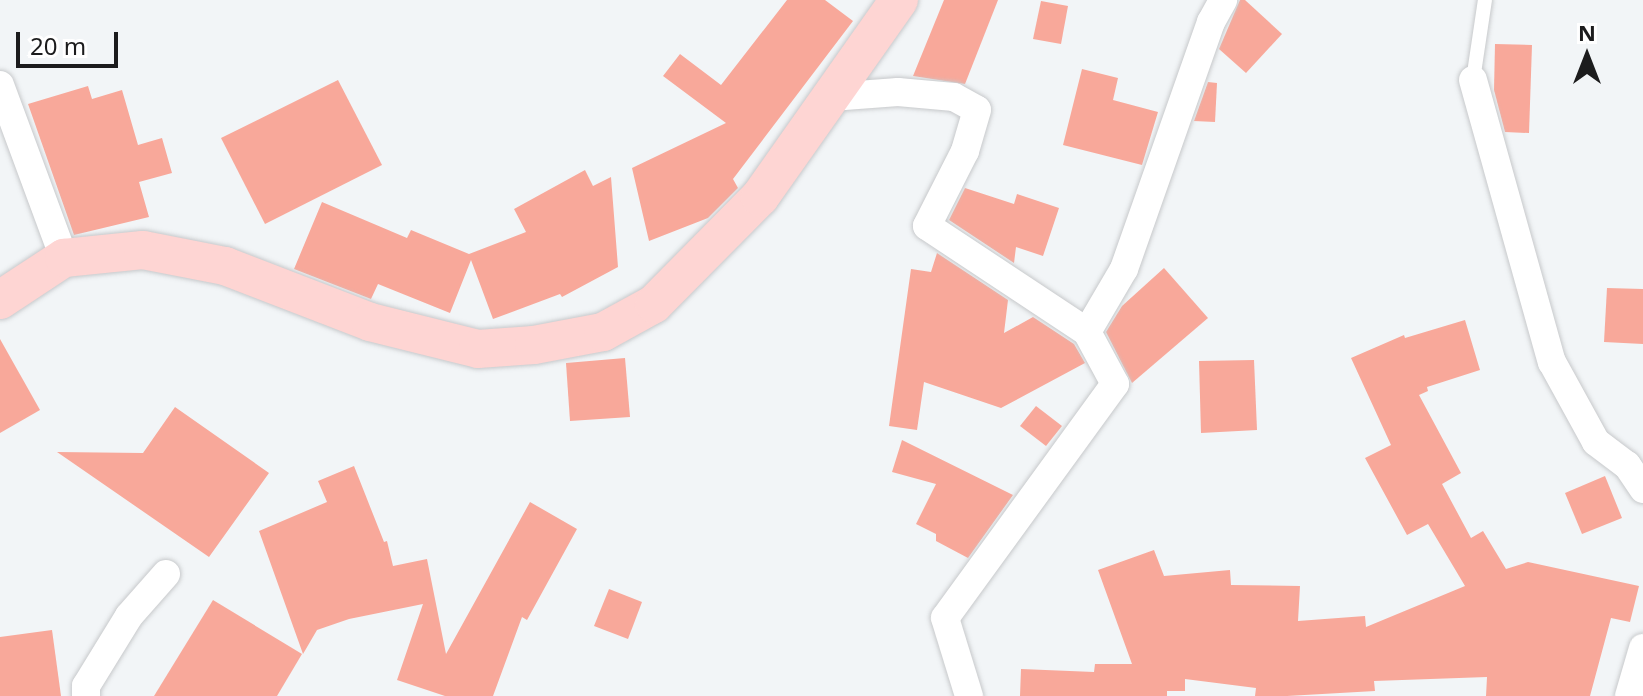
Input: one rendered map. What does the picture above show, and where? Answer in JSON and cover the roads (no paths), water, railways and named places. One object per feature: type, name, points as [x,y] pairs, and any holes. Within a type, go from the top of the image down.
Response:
[{"type":"main road","points":[[0,300],[64,258],[143,250],[212,264],[370,322],[478,349],[534,345],[603,332],[654,304],[760,197],[899,0]]},
{"type":"street","points":[[1087,332],[1124,269],[1211,22],[1223,0]]},
{"type":"street","points":[[1473,80],[1552,362],[1596,442],[1627,465],[1643,489]]},
{"type":"street","points":[[0,85],[64,258]]},
{"type":"street","points":[[831,97],[898,92],[954,97],[977,110],[965,151],[927,226],[1087,332],[1115,384],[945,618],[969,696]]},
{"type":"street","points":[[86,696],[86,686],[129,616],[166,574]]},
{"type":"street","points":[[1629,696],[1643,648]]},
{"type":"lane","points":[[1473,80],[1485,0]]}]
